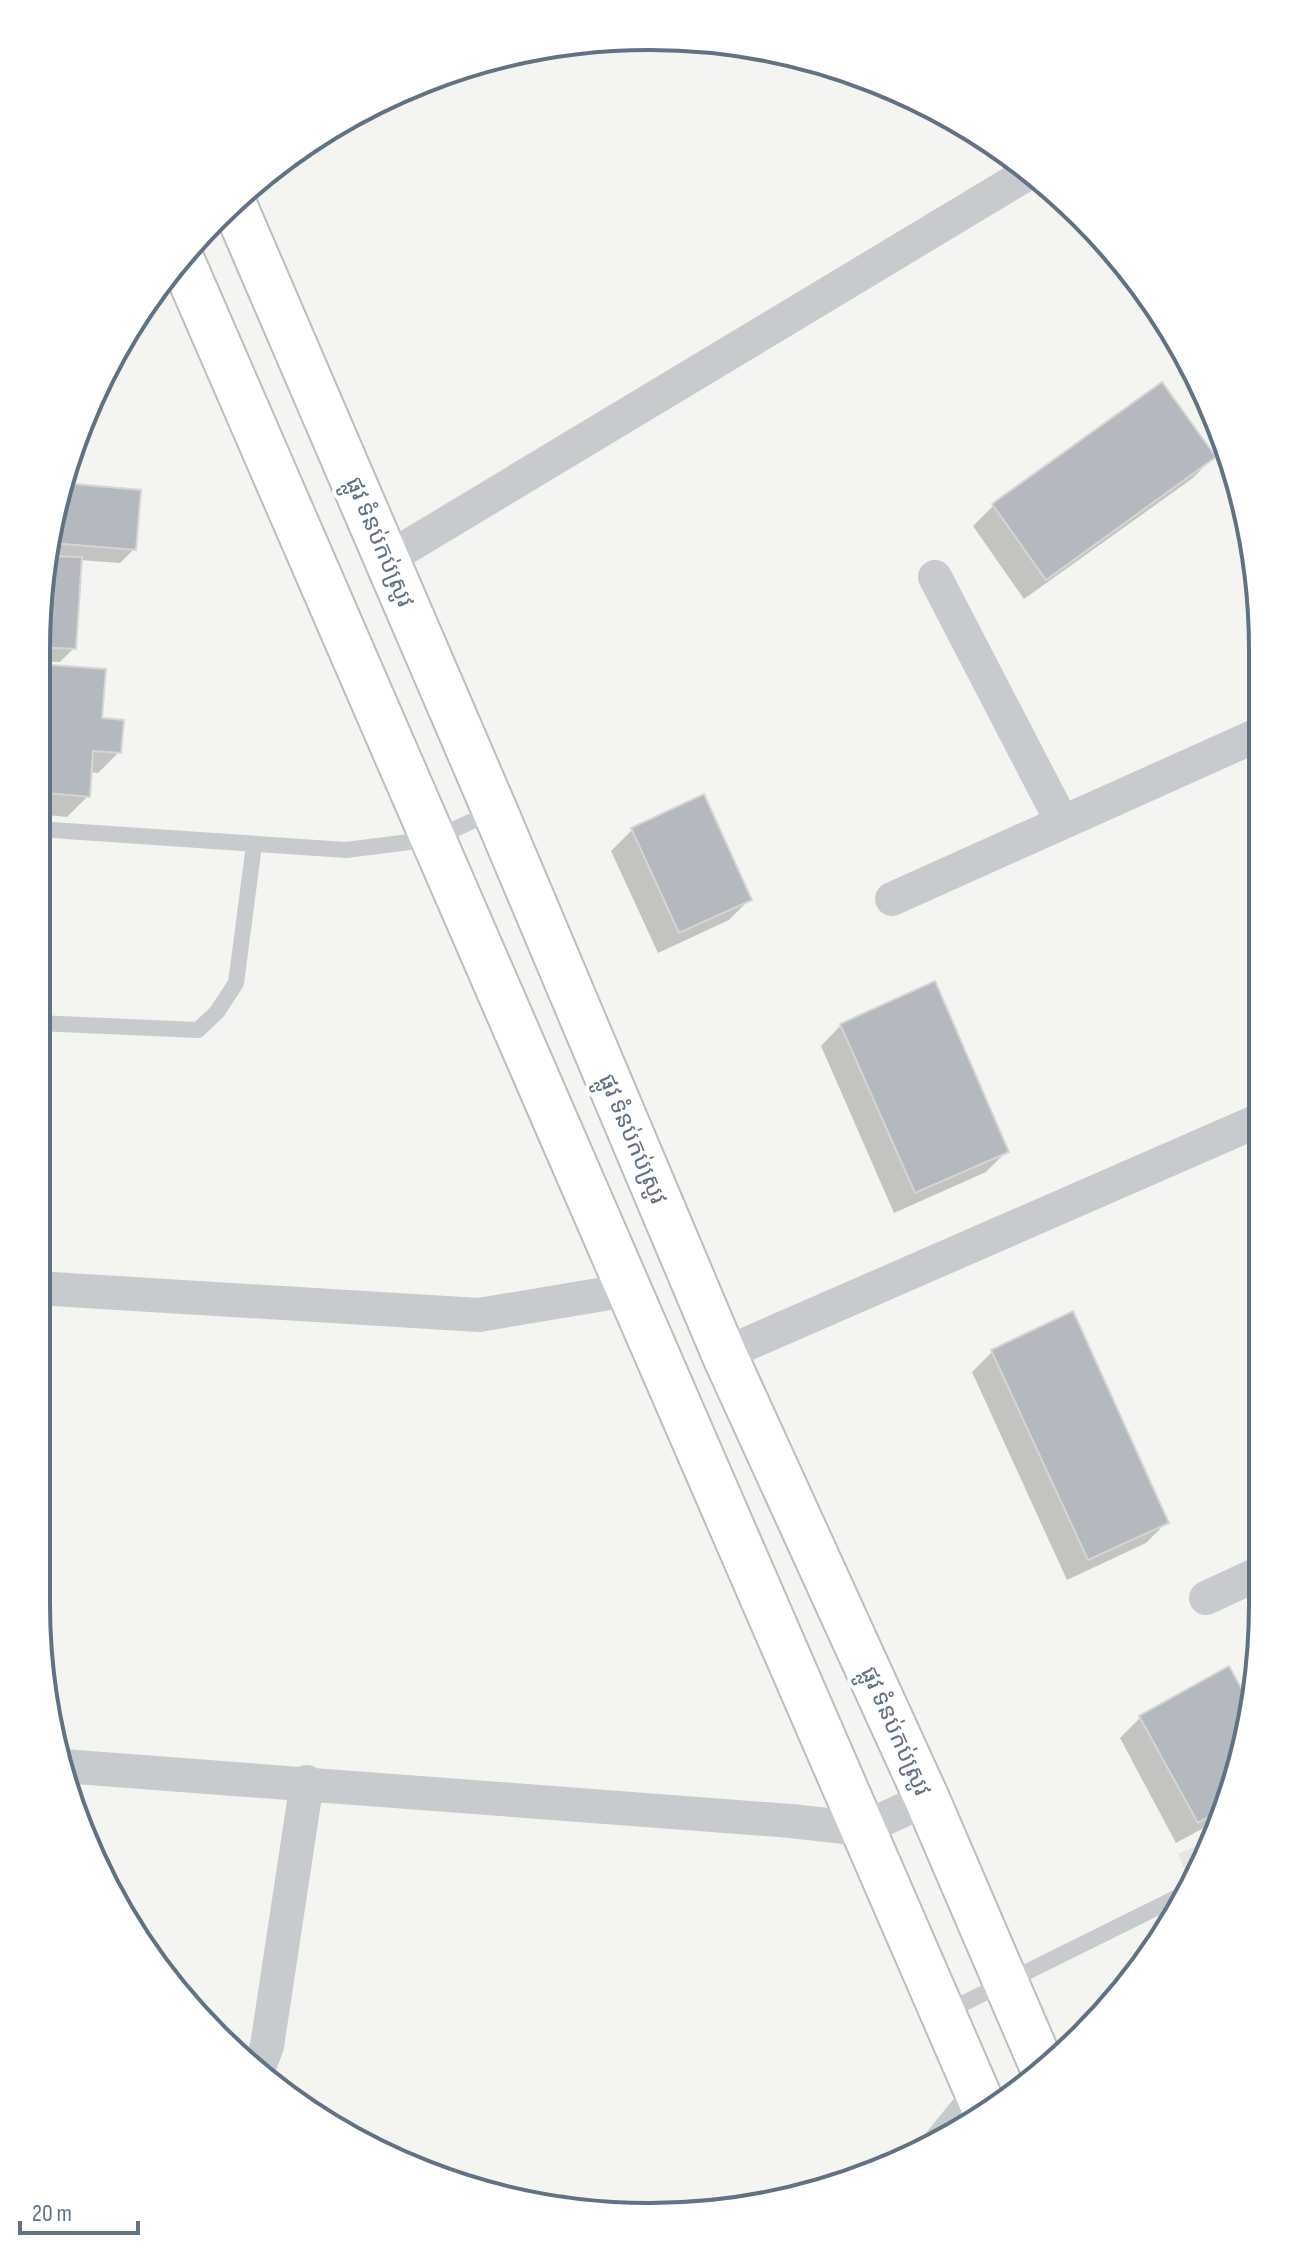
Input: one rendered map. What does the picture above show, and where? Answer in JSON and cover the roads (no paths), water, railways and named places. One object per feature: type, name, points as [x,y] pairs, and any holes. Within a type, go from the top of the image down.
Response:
[{"type":"main road","name":"ផ្លូវ ទំនប់កប់ស្រូវ","points":[[238,214],[724,1354],[927,1799],[1039,2059]]},
{"type":"main road","points":[[186,270],[979,2097]]},
{"type":"street","points":[[387,559],[1019,178]]},
{"type":"street","points":[[935,577],[1062,822]]},
{"type":"street","points":[[892,899],[1249,739]]},
{"type":"street","points":[[724,1354],[1249,1125]]},
{"type":"street","points":[[50,1289],[479,1315],[628,1290]]},
{"type":"street","points":[[1206,1598],[1249,1578]]},
{"type":"street","points":[[72,1767],[307,1782],[862,1829],[927,1799]]},
{"type":"street","points":[[262,2060],[267,2046],[307,1782]]},
{"type":"lane","points":[[50,830],[346,850],[433,839],[495,811]]},
{"type":"lane","points":[[50,1024],[198,1030],[217,1012],[236,983],[254,845]]},
{"type":"lane","points":[[944,2013],[1170,1901]]},
{"type":"lane","points":[[953,2121],[979,2097]]}]
